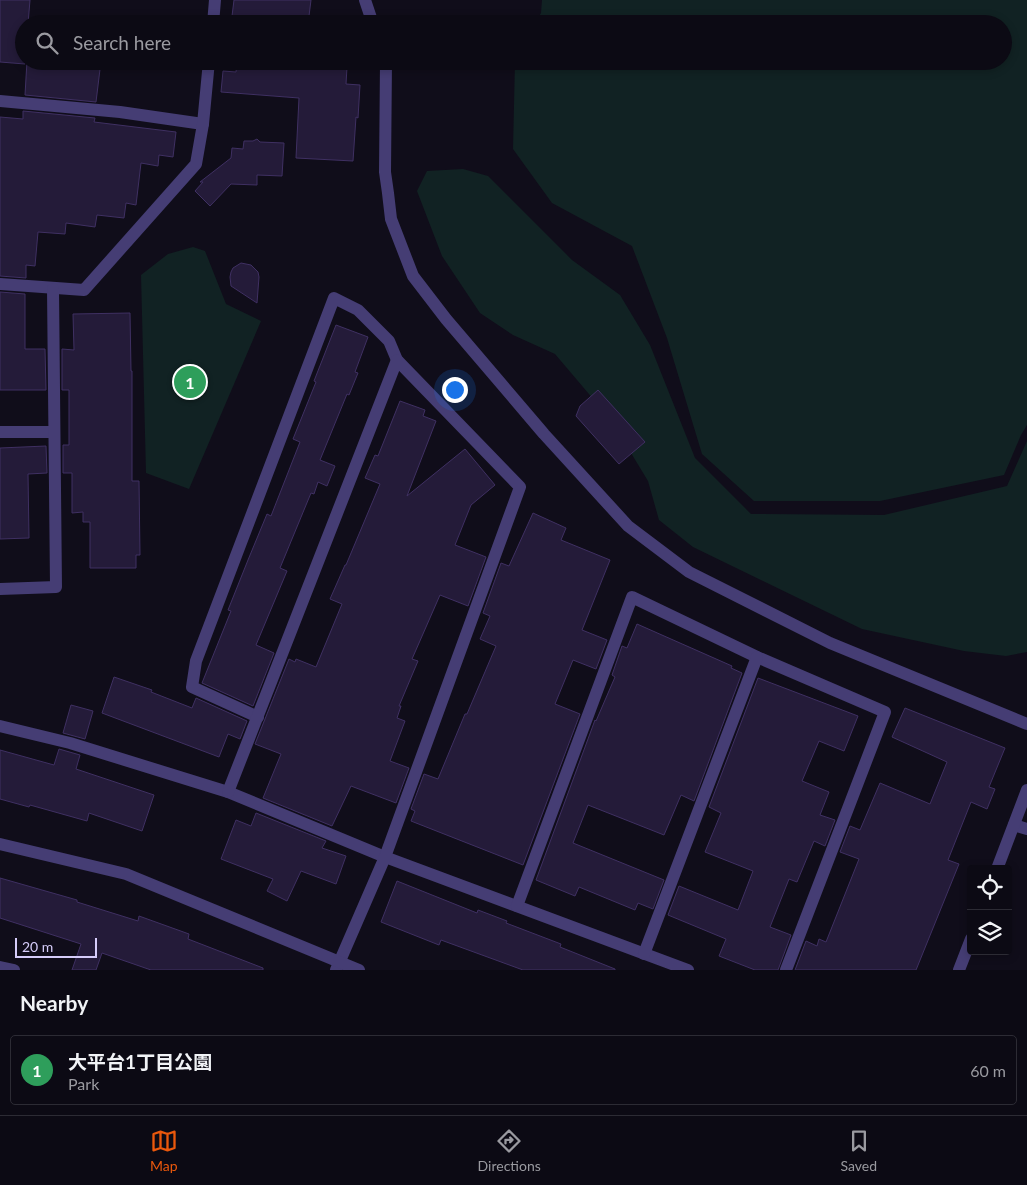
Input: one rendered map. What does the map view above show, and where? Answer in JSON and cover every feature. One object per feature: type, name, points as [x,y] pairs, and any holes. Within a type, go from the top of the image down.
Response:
[{"type":"street","points":[[214,15],[215,0]]},
{"type":"street","points":[[365,0],[371,15]]},
{"type":"street","points":[[0,284],[84,290],[196,164],[203,124],[208,70]]},
{"type":"street","points":[[386,70],[385,172],[391,218],[413,276],[446,319],[538,427],[628,526],[689,572],[821,639],[1027,724]]},
{"type":"street","points":[[0,101],[120,112],[203,124]]},
{"type":"street","points":[[0,590],[56,587],[53,289]]},
{"type":"street","points":[[258,717],[192,687],[196,661],[334,298],[358,310],[390,341],[396,360],[520,487],[385,857],[337,966]]},
{"type":"street","points":[[228,792],[396,360]]},
{"type":"street","points":[[0,432],[54,432]]},
{"type":"street","points":[[517,906],[632,596],[757,657],[885,712],[786,970]]},
{"type":"street","points":[[644,954],[757,657]]},
{"type":"street","points":[[0,726],[70,743],[228,792],[385,857],[688,970]]},
{"type":"street","points":[[999,865],[1027,790]]},
{"type":"street","points":[[1014,825],[1027,829]]},
{"type":"street","points":[[0,844],[126,874],[337,966],[359,970]]},
{"type":"street","points":[[959,970],[967,949]]},
{"type":"street","points":[[0,967],[14,970]]},
{"type":"shaded area","points":[[542,0],[1027,0],[1027,425],[1004,475],[880,501],[754,501],[702,454],[667,338],[632,246],[552,203],[513,149],[515,70],[1012,70],[1012,15],[540,15]]},
{"type":"shaded area","points":[[463,169],[488,176],[572,260],[620,295],[650,345],[695,458],[751,514],[884,515],[1007,486],[1027,441],[1027,652],[1006,656],[964,651],[862,629],[693,547],[659,520],[648,481],[611,420],[555,354],[513,335],[480,313],[442,256],[417,191],[427,171]]},
{"type":"shaded area","points":[[193,247],[205,251],[226,304],[261,321],[189,489],[146,473],[141,275],[168,254]]},
{"type":"building","points":[[0,0],[30,0],[29,15],[15,15],[15,63],[0,62]]},
{"type":"building","points":[[234,0],[311,0],[309,15],[232,15]]},
{"type":"building","points":[[26,70],[100,70],[96,102],[25,95]]},
{"type":"building","points":[[236,70],[347,70],[346,84],[360,85],[353,161],[296,158],[299,98],[221,92],[223,71],[236,72]]},
{"type":"building","points":[[23,111],[95,118],[94,122],[176,132],[173,157],[159,155],[158,166],[141,163],[136,205],[126,203],[124,218],[97,215],[95,227],[66,223],[65,234],[38,232],[35,266],[26,265],[26,278],[0,276],[0,117],[23,119]]},
{"type":"building","points":[[257,139],[260,142],[284,143],[282,176],[257,175],[257,185],[231,184],[210,206],[195,191],[203,182],[200,182],[231,158],[232,148],[243,149],[244,141]]},
{"type":"building","points":[[241,263],[251,265],[258,272],[257,303],[231,286],[231,272],[233,268]]},
{"type":"building","points":[[0,292],[25,294],[25,349],[45,349],[46,390],[0,390]]},
{"type":"building","points":[[130,313],[132,481],[139,481],[140,555],[136,555],[136,568],[90,568],[90,522],[83,522],[83,512],[72,513],[72,473],[63,473],[63,445],[69,445],[69,390],[62,390],[62,349],[74,350],[73,314]]},
{"type":"building","points":[[336,325],[368,337],[355,372],[358,373],[349,395],[347,394],[320,460],[335,466],[327,486],[318,482],[314,494],[311,493],[280,568],[287,571],[256,645],[274,653],[253,706],[202,683],[231,611],[228,610],[248,560],[267,514],[271,516],[300,442],[293,439]]},
{"type":"building","points":[[598,390],[645,442],[619,464],[576,416],[580,406]]},
{"type":"building","points":[[400,401],[425,410],[423,416],[436,421],[407,496],[465,449],[495,485],[471,505],[455,545],[486,557],[468,606],[440,595],[412,659],[418,661],[399,706],[401,706],[397,718],[405,721],[390,761],[409,768],[396,803],[351,786],[332,826],[263,798],[281,754],[255,744],[289,659],[295,662],[296,659],[316,667],[342,604],[330,599],[380,484],[365,478],[375,455],[378,456]]},
{"type":"building","points":[[46,446],[47,473],[28,474],[29,538],[0,539],[0,448]]},
{"type":"building","points":[[533,513],[566,528],[561,540],[610,560],[582,630],[607,640],[596,669],[573,660],[555,704],[580,714],[523,865],[411,821],[415,811],[411,809],[424,774],[438,779],[496,646],[480,639],[490,616],[483,613],[501,563],[509,566]]},
{"type":"building","points":[[637,624],[732,666],[731,668],[742,673],[694,801],[681,795],[664,835],[588,805],[573,843],[664,880],[653,909],[638,903],[635,910],[579,887],[575,896],[536,880],[595,720],[615,677],[612,675],[622,646],[627,648]]},
{"type":"building","points":[[114,677],[152,690],[151,692],[192,708],[196,698],[247,721],[240,739],[228,734],[219,757],[102,713]]},
{"type":"building","points":[[758,678],[858,716],[844,751],[819,741],[802,781],[829,792],[820,815],[835,820],[825,846],[814,841],[797,882],[789,879],[770,927],[791,935],[778,970],[755,970],[719,956],[726,939],[668,915],[679,886],[738,910],[753,871],[705,852],[721,813],[709,807]]},
{"type":"building","points":[[71,705],[93,711],[85,739],[63,733]]},
{"type":"building","points":[[905,708],[1005,748],[989,787],[995,789],[987,809],[971,802],[948,860],[959,864],[916,970],[795,970],[806,941],[817,946],[819,939],[826,942],[859,859],[840,852],[850,826],[860,830],[880,783],[930,804],[947,762],[892,737]]},
{"type":"building","points":[[59,749],[80,755],[76,769],[154,795],[142,831],[89,813],[87,821],[30,805],[29,807],[0,799],[0,750],[54,765]]},
{"type":"building","points":[[256,813],[326,841],[322,848],[346,856],[336,884],[301,871],[287,901],[267,891],[273,879],[221,859],[236,820],[251,826]]},
{"type":"building","points":[[0,878],[77,900],[77,902],[138,921],[139,916],[189,934],[188,939],[263,968],[263,970],[151,970],[102,953],[96,970],[72,970],[81,944],[0,918]]},
{"type":"building","points":[[397,881],[477,913],[478,910],[507,921],[506,923],[561,944],[560,947],[615,970],[523,970],[441,940],[439,945],[381,922]]},
{"type":"place","name":"大平台1丁目公園","points":[[190,382]]}]
